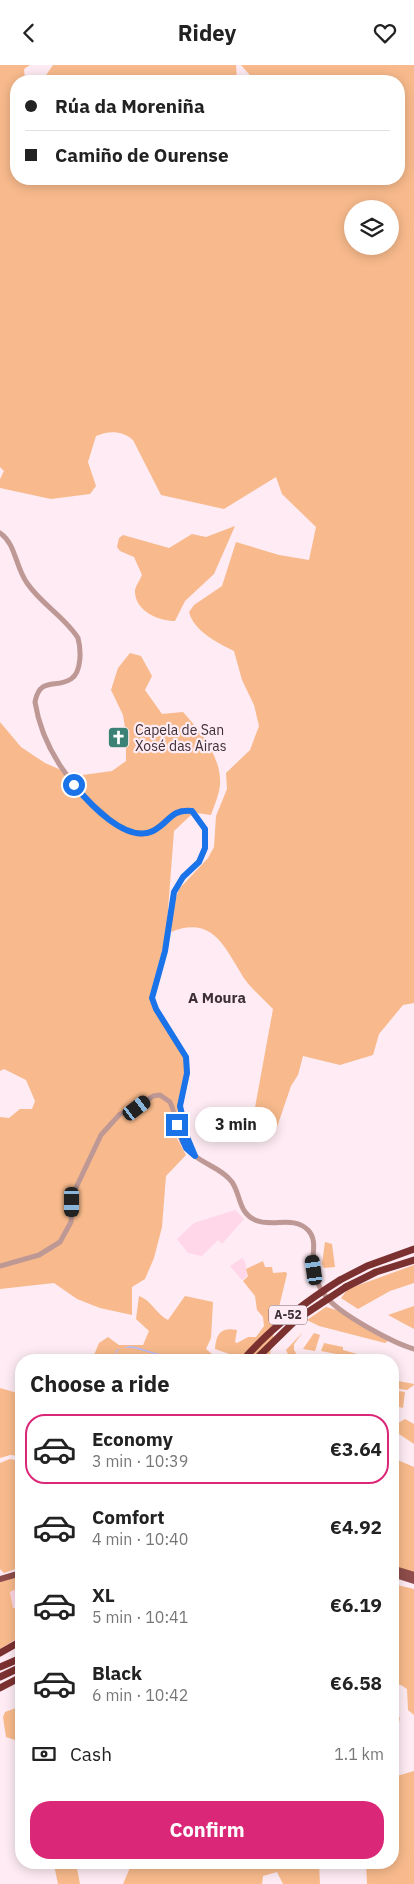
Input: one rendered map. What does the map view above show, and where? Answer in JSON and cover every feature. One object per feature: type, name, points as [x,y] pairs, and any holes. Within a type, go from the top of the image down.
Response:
[{"type":"highway","name":"A-52","points":[[249,1354],[284,1318],[340,1280],[366,1266],[414,1249]]},
{"type":"highway","name":"A-52","points":[[261,1354],[296,1320],[346,1287],[376,1272],[414,1260]]},
{"type":"highway","points":[[0,1653],[15,1644]]},
{"type":"highway","points":[[0,1667],[15,1661]]},
{"type":"highway","points":[[0,1677],[15,1670]]},
{"type":"highway","points":[[1,1688],[15,1680]]},
{"type":"main road","points":[[399,1571],[414,1577]]},
{"type":"main road","points":[[399,1574],[414,1577]]},
{"type":"main road","points":[[0,1579],[15,1575]]},
{"type":"street","points":[[0,533],[10,541],[19,570],[32,590],[75,633],[79,644],[79,664],[74,676],[69,680],[45,685],[37,694],[35,702],[46,739],[63,770],[87,801],[129,832],[139,834],[152,831],[172,814],[180,810],[192,811],[205,829],[206,838],[202,857],[183,877],[174,892],[165,951],[152,998],[156,1009],[186,1057],[187,1073],[180,1106],[187,1137],[195,1156]]},
{"type":"street","points":[[0,1266],[39,1255],[51,1249],[66,1236],[72,1215],[73,1194],[101,1135],[120,1114],[137,1108],[153,1096],[163,1096],[170,1102],[180,1136],[186,1148],[231,1181],[240,1205],[252,1218],[268,1223],[299,1223],[310,1231],[315,1241],[312,1259],[318,1280],[328,1299],[338,1307],[404,1346],[414,1349]]},
{"type":"shaded area","points":[[0,65],[30,65],[24,69],[24,75],[10,75],[10,185],[405,185],[405,75],[250,75],[241,65],[414,65],[414,1003],[403,1005],[379,1034],[373,1055],[340,1065],[303,1056],[298,1075],[291,1086],[276,1130],[254,1113],[273,1009],[246,981],[225,948],[209,932],[199,928],[186,928],[171,932],[173,906],[179,889],[208,858],[214,847],[216,816],[227,789],[226,773],[250,750],[259,726],[254,705],[242,680],[234,651],[213,640],[201,630],[189,612],[194,605],[222,586],[236,542],[279,555],[309,560],[316,527],[282,494],[276,477],[224,509],[161,495],[133,440],[120,433],[111,432],[96,436],[88,462],[96,486],[90,494],[51,499],[0,488],[0,479],[4,471],[0,467]]},
{"type":"shaded area","points":[[53,65],[236,65],[237,75],[46,75]]},
{"type":"shaded area","points":[[235,526],[214,574],[185,601],[175,621],[155,617],[143,609],[136,597],[135,590],[142,575],[134,557],[120,551],[117,547],[119,538],[123,535],[169,548],[192,534],[206,537]]},
{"type":"shaded area","points":[[130,653],[141,656],[152,676],[145,690],[162,714],[183,712],[209,745],[220,775],[218,797],[211,815],[197,813],[190,816],[174,831],[166,936],[150,995],[152,1007],[178,1045],[184,1058],[184,1074],[174,1133],[186,1155],[166,1176],[162,1227],[154,1258],[145,1279],[132,1287],[132,1315],[100,1308],[77,1299],[54,1283],[0,1289],[0,1117],[9,1118],[20,1109],[32,1109],[35,1101],[26,1080],[4,1069],[0,1071],[0,722],[21,747],[45,763],[75,776],[112,771],[126,761],[126,734],[123,715],[111,690],[118,668]]},
{"type":"shaded area","points":[[235,1210],[244,1219],[222,1244],[218,1240],[202,1256],[188,1253],[177,1239],[194,1223]]},
{"type":"shaded area","points":[[325,1242],[332,1244],[335,1267],[324,1268],[322,1264]]},
{"type":"shaded area","points":[[242,1258],[245,1261],[247,1276],[242,1280],[230,1266]]},
{"type":"shaded area","points":[[263,1261],[265,1267],[272,1267],[273,1273],[286,1272],[287,1274],[279,1307],[283,1315],[274,1332],[270,1354],[229,1354],[215,1349],[218,1336],[223,1331],[237,1330],[235,1342],[237,1343],[248,1337],[256,1337],[264,1326],[263,1317],[257,1310],[255,1296],[243,1281],[248,1276],[246,1269]]},
{"type":"shaded area","points":[[414,1265],[414,1283],[390,1291],[358,1309],[341,1298],[348,1289]]},
{"type":"shaded area","points":[[139,1296],[168,1320],[185,1296],[213,1302],[211,1338],[206,1349],[212,1354],[94,1354],[99,1343],[108,1337],[119,1345],[143,1345],[149,1331],[136,1319]]},
{"type":"shaded area","points":[[414,1306],[414,1329],[388,1315]]},
{"type":"shaded area","points":[[326,1307],[337,1310],[388,1341],[385,1343],[319,1326],[307,1320]]},
{"type":"shaded area","points":[[303,1332],[294,1344],[296,1354],[288,1354],[286,1350]]},
{"type":"shaded area","points":[[314,1333],[320,1335],[315,1351],[303,1349]]},
{"type":"shaded area","points":[[324,1343],[343,1347],[343,1350],[357,1354],[336,1354],[321,1351]]},
{"type":"shaded area","points":[[399,1381],[414,1384],[407,1390],[399,1389]]},
{"type":"shaded area","points":[[0,1388],[15,1392],[15,1455],[0,1458]]},
{"type":"shaded area","points":[[399,1391],[405,1392],[403,1408],[399,1407]]},
{"type":"shaded area","points":[[405,1419],[414,1424],[414,1444],[399,1434],[399,1422]]},
{"type":"shaded area","points":[[10,1459],[15,1460],[15,1569],[4,1573],[0,1569],[0,1463]]},
{"type":"shaded area","points":[[399,1461],[414,1467],[414,1573],[399,1567]]},
{"type":"shaded area","points":[[15,1578],[15,1590],[10,1592],[13,1608],[15,1608],[15,1640],[0,1649],[0,1582]]},
{"type":"shaded area","points":[[399,1585],[414,1589],[414,1715],[408,1710],[407,1689],[399,1685]]},
{"type":"shaded area","points":[[15,1590],[15,1608],[13,1608],[10,1592]]},
{"type":"shaded area","points":[[15,1708],[15,1740],[6,1737],[3,1717],[5,1712]]},
{"type":"shaded area","points":[[414,1771],[414,1884],[367,1884],[366,1869],[399,1869],[399,1775]]},
{"type":"shaded area","points":[[55,1869],[77,1869],[80,1884],[58,1884]]},
{"type":"shaded area","points":[[129,1869],[319,1869],[320,1884],[283,1884],[277,1872],[263,1876],[262,1884],[123,1884]]},
{"type":"water","points":[[130,1346],[166,1354],[154,1354],[133,1348],[123,1348]]},
{"type":"place","name":"Capela de San Xosé das Airas","points":[[119,738]]},
{"type":"district","name":"A Moura","points":[[217,998]]},
{"type":"route","points":[[74,785],[87,801],[129,832],[139,834],[152,831],[172,814],[180,810],[192,811],[205,829],[205,848],[202,857],[193,869],[183,877],[174,892],[165,951],[152,998],[156,1009],[186,1057],[187,1073],[180,1106],[187,1137],[195,1156],[186,1148],[177,1125]]}]
